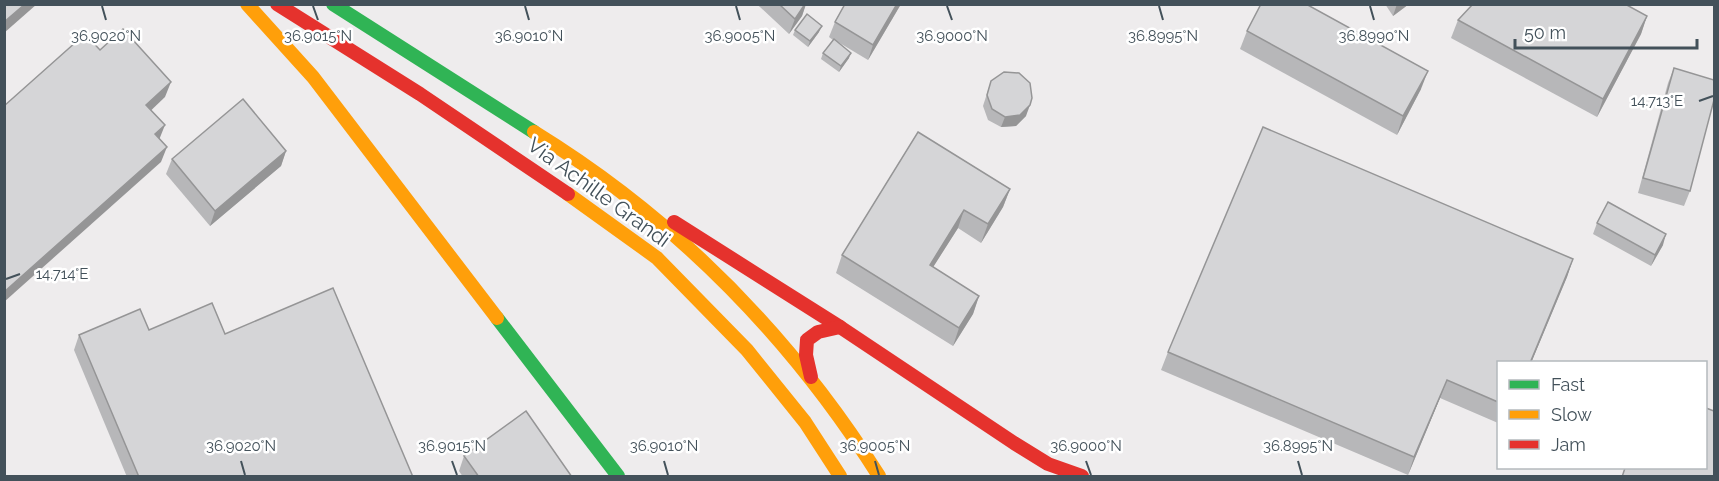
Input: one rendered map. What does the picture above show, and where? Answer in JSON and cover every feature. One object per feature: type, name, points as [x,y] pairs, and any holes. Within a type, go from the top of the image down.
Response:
[{"type":"main road","points":[[247,4],[313,77],[618,477]]},
{"type":"main road","name":"Via Achille Grandi","points":[[277,4],[420,94],[546,178],[605,218],[657,258],[747,350],[805,422],[840,477]]},
{"type":"main road","name":"Via Achille Grandi","points":[[333,4],[607,179],[662,223],[703,259],[759,315],[811,377],[860,445],[879,477]]},
{"type":"main road","points":[[607,179],[840,327],[1014,443],[1048,464],[1080,476]]},
{"type":"main road","points":[[811,377],[805,355],[806,341],[822,329],[840,327]]},
{"type":"main road","points":[[1014,443],[1030,470]]},
{"type":"main road","points":[[1055,477],[1067,474],[1080,476]]},
{"type":"building","points":[[4,4],[25,4],[4,22]]},
{"type":"building","points":[[779,4],[805,4],[795,19]]},
{"type":"building","points":[[845,4],[897,4],[873,45],[835,22]]},
{"type":"building","points":[[1261,4],[1306,4],[1428,71],[1403,116],[1247,31]]},
{"type":"building","points":[[1473,4],[1625,4],[1647,16],[1603,99],[1458,20]]},
{"type":"building","points":[[807,14],[822,26],[810,41],[795,30]]},
{"type":"building","points":[[123,29],[171,82],[146,105],[165,125],[155,134],[167,147],[4,292],[4,106],[85,34],[100,50]]},
{"type":"building","points":[[834,39],[851,53],[841,66],[823,53]]},
{"type":"building","points":[[1674,68],[1714,80],[1714,100],[1690,191],[1643,178]]},
{"type":"building","points":[[1004,72],[1019,73],[1030,83],[1032,98],[1030,105],[1020,115],[1005,117],[992,109],[987,95],[991,81]]},
{"type":"building","points":[[243,99],[286,151],[215,211],[172,159]]},
{"type":"building","points":[[1263,127],[1573,259],[1531,361],[1497,361],[1497,402],[1447,380],[1414,457],[1168,352]]},
{"type":"building","points":[[918,132],[1010,189],[988,224],[964,210],[930,265],[979,296],[959,328],[842,255]]},
{"type":"building","points":[[1608,202],[1666,234],[1655,255],[1597,223]]},
{"type":"building","points":[[333,288],[413,477],[139,477],[79,335],[140,309],[149,330],[212,303],[225,334]]},
{"type":"building","points":[[1707,408],[1714,411],[1714,477],[1622,477],[1625,469],[1707,469]]},
{"type":"building","points":[[526,411],[572,477],[479,477],[464,456]]},
{"type":"traffic: fast","points":[[333,4],[534,132]]},
{"type":"traffic: fast","points":[[497,318],[618,476]]},
{"type":"traffic: slow","points":[[247,4],[313,77],[497,318]]},
{"type":"traffic: slow","points":[[534,132],[586,166],[636,203],[726,284],[768,328],[807,375],[879,476]]},
{"type":"traffic: slow","points":[[568,194],[657,258],[747,350],[805,422],[840,476]]},
{"type":"traffic: jam","points":[[277,4],[420,94],[568,194]]},
{"type":"traffic: jam","points":[[674,222],[840,327],[1014,443],[1048,464],[1082,476]]},
{"type":"traffic: jam","points":[[811,377],[806,355],[807,340],[818,332],[840,327]]}]
